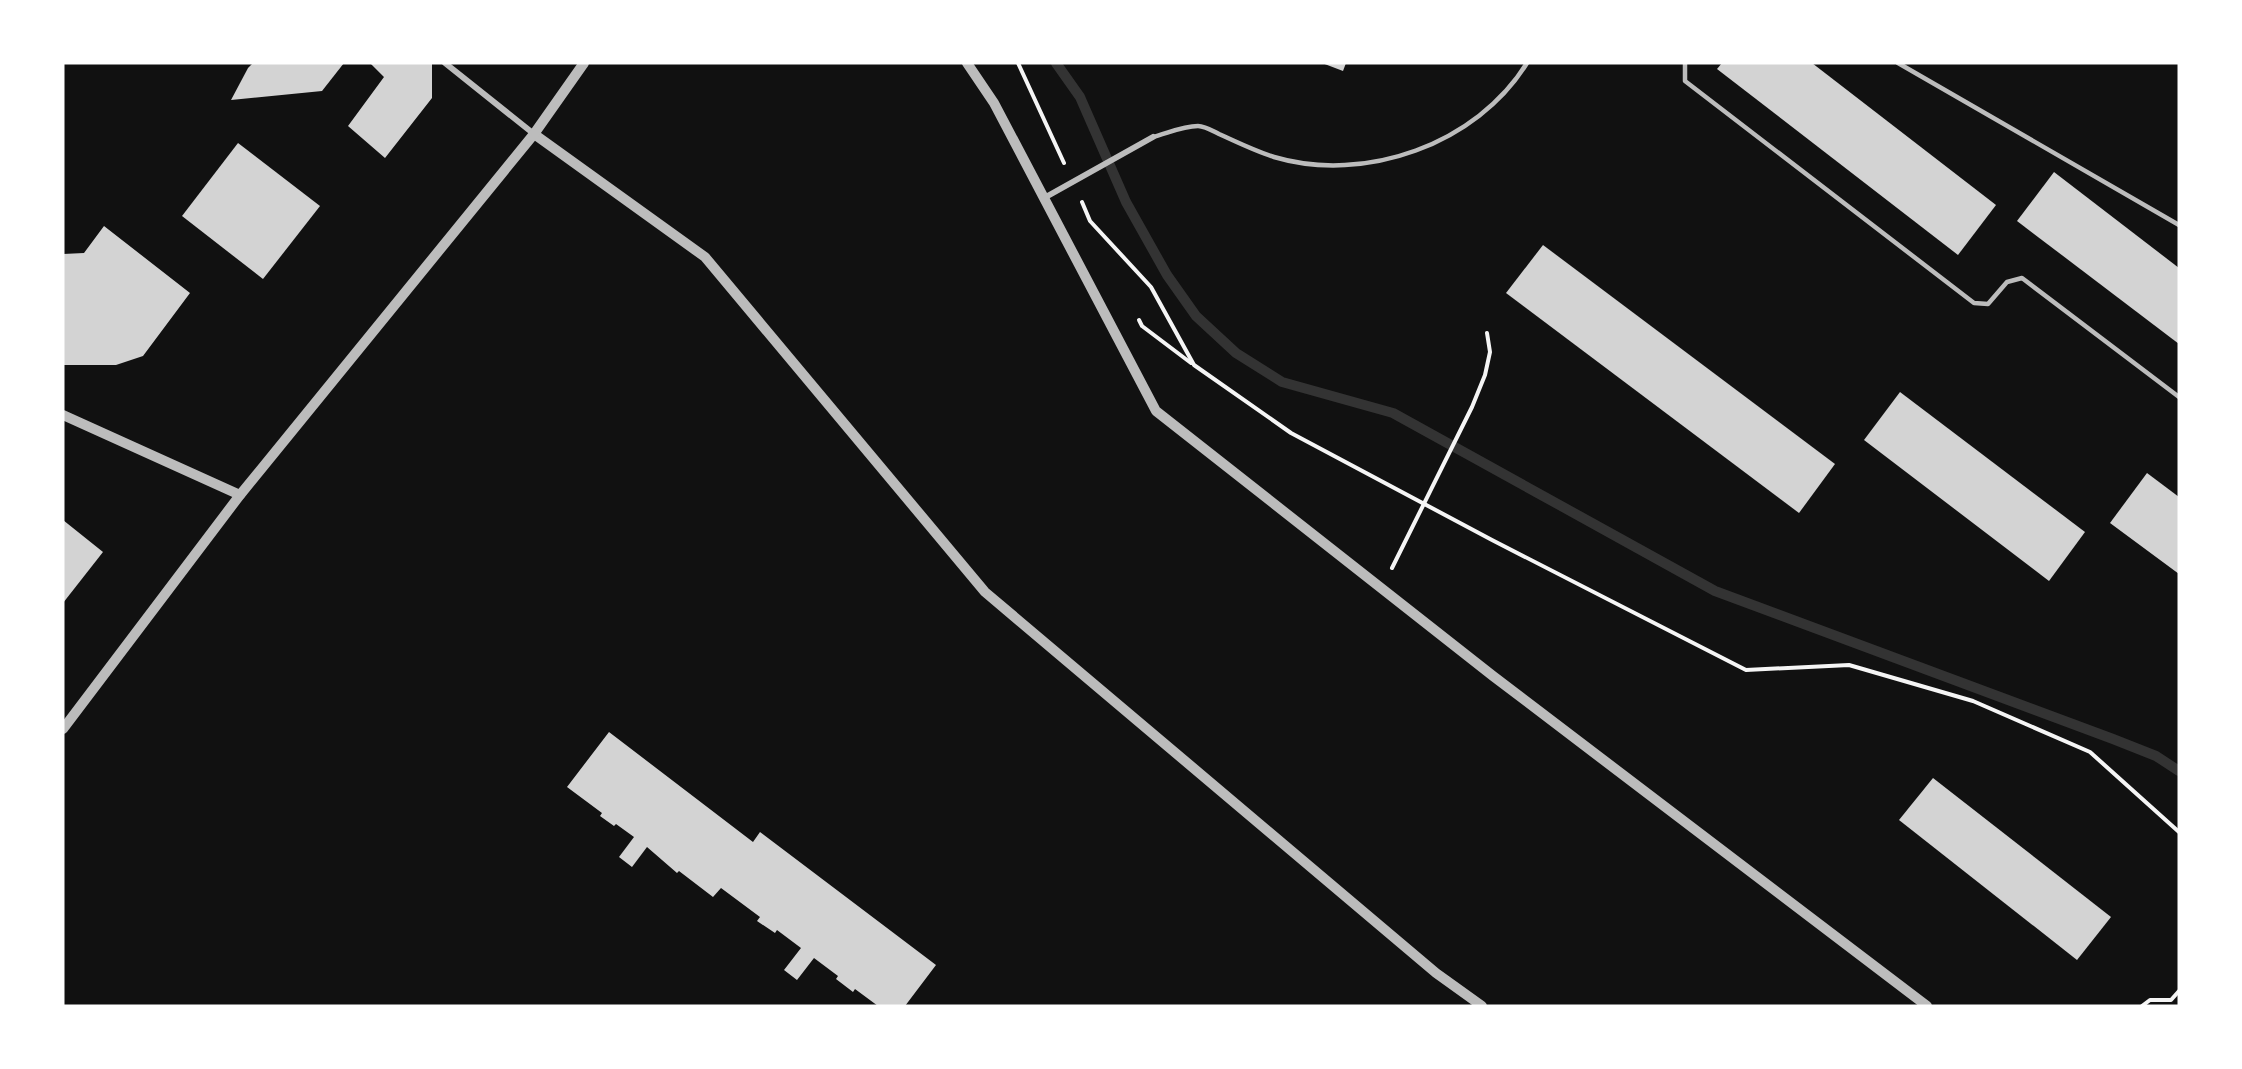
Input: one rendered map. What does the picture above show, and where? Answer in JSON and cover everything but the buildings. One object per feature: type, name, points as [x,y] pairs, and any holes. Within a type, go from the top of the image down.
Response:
[{"type":"street","points":[[446,63],[534,134],[705,257],[985,592],[1436,973],[1482,1006]]},
{"type":"street","points":[[63,729],[240,495],[534,134],[584,63]]},
{"type":"street","points":[[967,63],[994,103],[1156,411],[1493,676],[1927,1006]]},
{"type":"street","points":[[1042,198],[1153,137]]},
{"type":"street","points":[[63,415],[240,495]]},
{"type":"lane","points":[[1153,137],[1200,126],[1275,157],[1335,167],[1368,164],[1412,152],[1448,136],[1478,117],[1502,97],[1527,63]]},
{"type":"lane","points":[[1684,63],[1685,81],[1974,303],[1988,304],[2007,282],[2022,278],[2179,397]]},
{"type":"lane","points":[[1898,63],[2179,225]]},
{"type":"path","points":[[1018,63],[1067,169]]},
{"type":"path","points":[[1081,200],[1090,221],[1151,287],[1194,365],[1291,433],[1746,670],[1849,665],[1973,701],[2090,752],[2179,832]]},
{"type":"path","points":[[1393,566],[1464,423],[1485,375],[1490,352],[1487,333]]},
{"type":"path","points":[[2142,1006],[2150,1000],[2171,1000],[2179,991]]},
{"type":"waterway","points":[[1056,63],[1080,97],[1126,202],[1167,275],[1196,316],[1236,353],[1282,382],[1393,413],[1715,591],[2113,739],[2156,756],[2179,771]]}]
